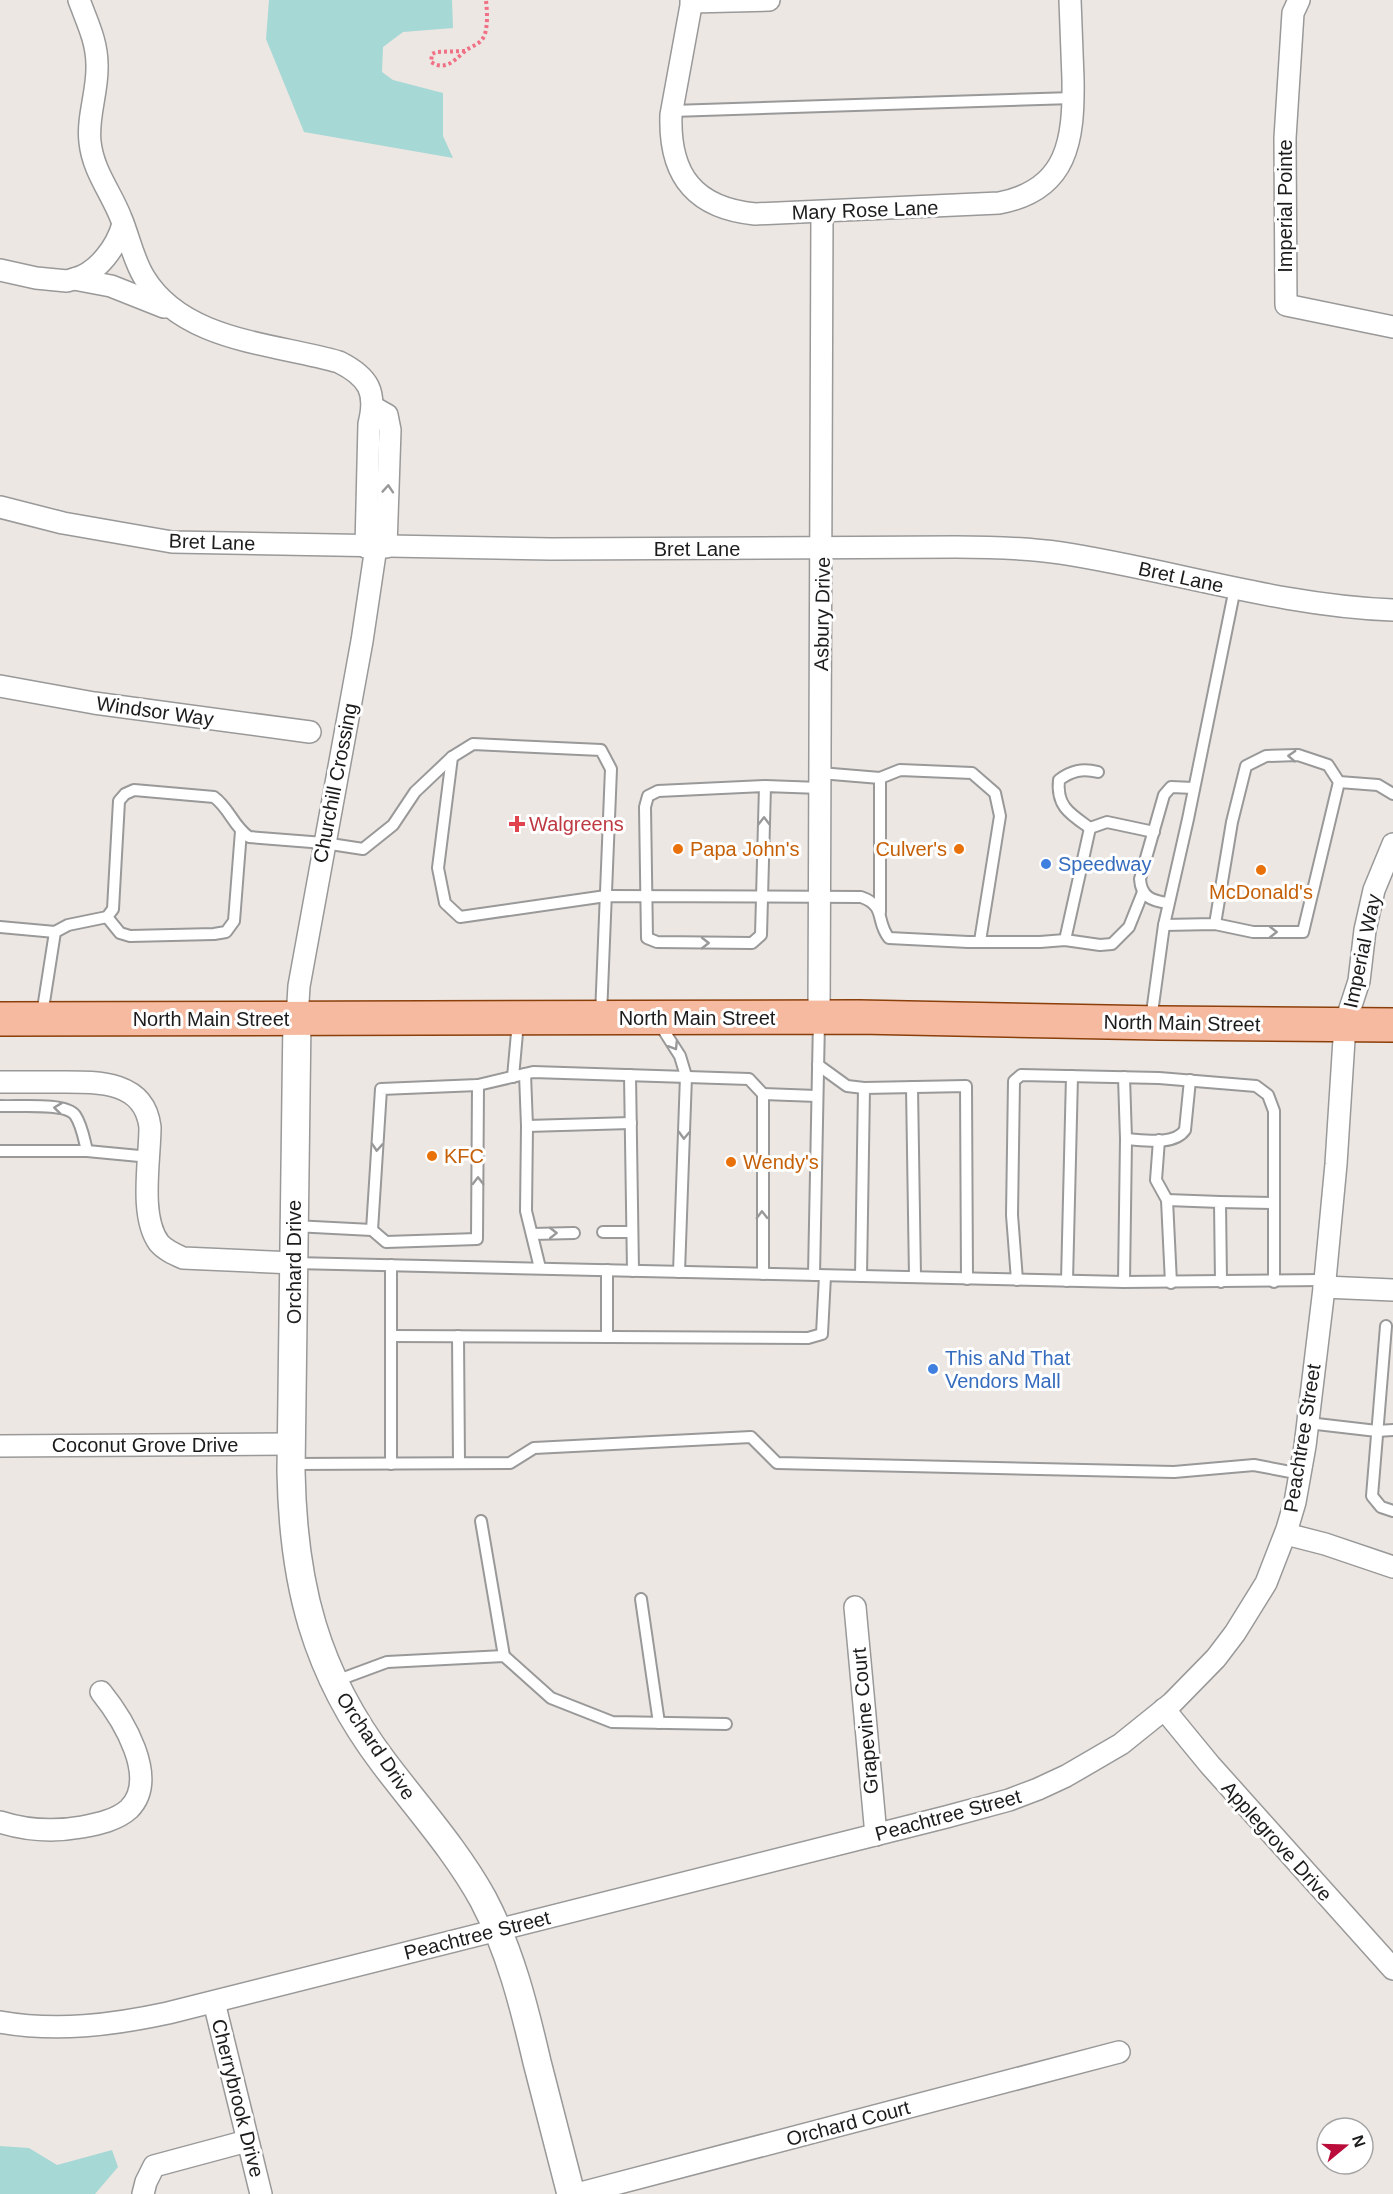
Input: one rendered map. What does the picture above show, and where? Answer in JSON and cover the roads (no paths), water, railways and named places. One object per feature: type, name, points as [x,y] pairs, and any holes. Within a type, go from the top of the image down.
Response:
[{"type":"main road","name":"North Main Street","points":[[0,1019],[936,1017],[1393,1025]]},
{"type":"street","points":[[79,0],[97,51],[90,127],[92,155],[101,178],[115,203],[143,276],[153,292],[184,316]]},
{"type":"street","points":[[691,1],[769,0]]},
{"type":"street","name":"Mary Rose Lane","points":[[691,1],[672,111],[670,133],[676,164],[684,179],[695,192],[709,202],[724,209],[755,214],[990,204],[1015,200],[1042,186],[1061,163],[1071,134],[1073,98],[1070,0]]},
{"type":"street","name":"Imperial Pointe","points":[[1299,0],[1293,13],[1285,138],[1286,305],[1393,327]]},
{"type":"street","name":"Asbury Drive","points":[[819,1017],[822,212]]},
{"type":"street","points":[[74,279],[91,272],[116,242],[123,224]]},
{"type":"street","points":[[0,270],[52,280],[74,279],[111,286],[184,316]]},
{"type":"street","name":"Churchill Crossing","points":[[184,316],[226,335],[339,362],[357,371],[371,394],[373,407],[387,416],[390,430],[362,641],[296,1000],[297,1019]]},
{"type":"street","name":"Bret Lane","points":[[0,507],[63,524],[172,542],[551,549],[982,547],[1034,550],[1084,557],[1301,601],[1393,610]]},
{"type":"street","name":"Windsor Way","points":[[0,686],[94,703],[310,732]]},
{"type":"street","name":"Imperial Way","points":[[1345,1024],[1359,981],[1365,930],[1374,890],[1391,851]]},
{"type":"street","name":"Orchard Drive","points":[[297,1019],[291,1454],[293,1532],[299,1572],[311,1623],[333,1682],[366,1738],[467,1873],[497,1930],[521,1997],[571,2194]]},
{"type":"street","name":"Peachtree Street","points":[[0,2022],[44,2028],[106,2024],[214,2002],[978,1809],[1038,1789],[1094,1761],[1121,1744],[1195,1681],[1235,1633],[1266,1582],[1286,1534],[1300,1474],[1308,1423],[1336,1164],[1345,1024]]},
{"type":"street","points":[[0,1082],[95,1082],[124,1089],[143,1104],[148,1115],[150,1222],[160,1244],[183,1258],[197,1260],[294,1263]]},
{"type":"street","points":[[1324,1284],[1393,1290]]},
{"type":"street","name":"Coconut Grove Drive","points":[[0,1446],[291,1454]]},
{"type":"street","points":[[1286,1534],[1325,1544],[1393,1567]]},
{"type":"street","name":"Grapevine Court","points":[[855,1607],[876,1835]]},
{"type":"street","points":[[0,1822],[35,1830],[70,1829],[104,1822],[129,1809],[140,1787],[139,1763],[125,1728],[101,1692]]},
{"type":"street","name":"Applegrove Drive","points":[[1164,1709],[1210,1765],[1393,1969]]},
{"type":"street","name":"Cherrybrook Drive","points":[[214,2002],[261,2194]]},
{"type":"street","name":"Orchard Court","points":[[577,2194],[1119,2052]]},
{"type":"street","points":[[143,2194],[154,2166],[247,2141]]},
{"type":"lane","points":[[672,111],[1073,98]]},
{"type":"lane","points":[[1151,1022],[1168,903],[1194,788],[1234,588]]},
{"type":"lane","points":[[0,927],[55,932],[68,925],[107,917],[113,909],[119,801],[125,794],[134,790],[214,797],[224,805],[241,831],[249,837],[324,843],[363,849],[393,825],[415,792],[452,757],[473,744],[602,750],[611,769],[601,1018]]},
{"type":"lane","points":[[1164,925],[1215,924],[1253,932],[1303,932],[1340,782],[1329,765],[1298,754],[1266,756],[1246,766],[1232,822],[1215,924]]},
{"type":"lane","points":[[452,757],[438,868],[445,903],[460,917],[606,896],[861,897],[870,900],[880,912]]},
{"type":"lane","points":[[765,786],[761,935],[752,943],[657,942],[647,938],[645,807],[648,796],[658,791],[880,778],[900,770],[972,773],[995,793],[1000,816],[981,941]]},
{"type":"lane","points":[[1090,828],[1069,813],[1058,794],[1059,780],[1071,771],[1098,772]]},
{"type":"lane","points":[[880,778],[880,912],[881,926],[889,939],[1040,942],[1065,940],[1100,945],[1112,944],[1129,927],[1143,892]]},
{"type":"lane","points":[[1340,782],[1378,785],[1393,794]]},
{"type":"lane","points":[[1168,903],[1148,898],[1143,892],[1140,879],[1167,791],[1175,787],[1194,788]]},
{"type":"lane","points":[[1090,828],[1107,822],[1154,832]]},
{"type":"lane","points":[[1065,940],[1090,828]]},
{"type":"lane","points":[[107,917],[120,933],[130,936],[226,932],[234,921],[241,831]]},
{"type":"lane","points":[[42,1019],[55,932]]},
{"type":"lane","points":[[391,1336],[808,1338],[822,1334],[817,1096],[819,1017]]},
{"type":"lane","points":[[656,1018],[680,1056],[686,1076],[679,1272]]},
{"type":"lane","points":[[513,1077],[518,1019]]},
{"type":"lane","points":[[818,1065],[847,1086],[864,1088],[966,1086],[967,1279]]},
{"type":"lane","points":[[372,1230],[381,1089],[478,1085],[533,1072],[749,1079],[763,1094],[763,1274]]},
{"type":"lane","points":[[525,1074],[528,1126],[526,1211],[540,1269]]},
{"type":"lane","points":[[630,1075],[633,1271]]},
{"type":"lane","points":[[1017,1280],[1012,1215],[1014,1081],[1021,1075],[1190,1080],[1256,1086],[1268,1095],[1274,1111],[1274,1282]]},
{"type":"lane","points":[[1067,1281],[1072,1076]]},
{"type":"lane","points":[[1124,1077],[1126,1140],[1124,1282]]},
{"type":"lane","points":[[1126,1140],[1169,1140],[1182,1134],[1185,1130],[1190,1080]]},
{"type":"lane","points":[[294,1226],[372,1230],[386,1242],[477,1239],[478,1085]]},
{"type":"lane","points":[[912,1087],[915,1277]]},
{"type":"lane","points":[[861,1276],[864,1088]]},
{"type":"lane","points":[[763,1094],[817,1096]]},
{"type":"lane","points":[[0,1106],[63,1107],[73,1112],[80,1125],[87,1151]]},
{"type":"lane","points":[[528,1126],[631,1124]]},
{"type":"lane","points":[[1159,1140],[1156,1180],[1167,1200],[1171,1283]]},
{"type":"lane","points":[[0,1151],[87,1151],[150,1157]]},
{"type":"lane","points":[[1167,1200],[1273,1203]]},
{"type":"lane","points":[[1221,1202],[1221,1282]]},
{"type":"lane","points":[[603,1232],[632,1232]]},
{"type":"lane","points":[[532,1234],[574,1233]]},
{"type":"lane","points":[[294,1263],[819,1276],[1324,1284]]},
{"type":"lane","points":[[391,1265],[391,1464]]},
{"type":"lane","points":[[607,1270],[607,1337]]},
{"type":"lane","points":[[1386,1326],[1372,1496],[1381,1507],[1393,1511]]},
{"type":"lane","points":[[458,1336],[459,1463]]},
{"type":"lane","points":[[1308,1423],[1377,1431],[1393,1430]]},
{"type":"lane","points":[[291,1454],[391,1464],[510,1463],[534,1448],[751,1437],[777,1463],[1174,1472],[1254,1465],[1300,1474]]},
{"type":"lane","points":[[481,1521],[504,1656],[551,1698],[612,1722],[726,1724]]},
{"type":"lane","points":[[641,1599],[659,1723]]},
{"type":"lane","points":[[333,1682],[387,1662],[504,1656]]},
{"type":"water","points":[[269,0],[452,0],[453,28],[403,32],[383,47],[382,72],[393,80],[443,93],[443,136],[453,158],[304,132],[266,39]]},
{"type":"water","points":[[0,2146],[29,2148],[57,2165],[112,2150],[118,2167],[95,2194],[0,2194]]},
{"type":"place","name":"Walgreens","points":[[517,824]]},
{"type":"place","name":"Papa John's","points":[[678,849]]},
{"type":"place","name":"Culver's","points":[[959,849]]},
{"type":"place","name":"Speedway","points":[[1046,864]]},
{"type":"place","name":"McDonald's","points":[[1261,870]]},
{"type":"place","name":"KFC","points":[[432,1156]]},
{"type":"place","name":"Wendy's","points":[[731,1162]]},
{"type":"place","name":"This aNd That Vendors Mall","points":[[933,1369]]}]
